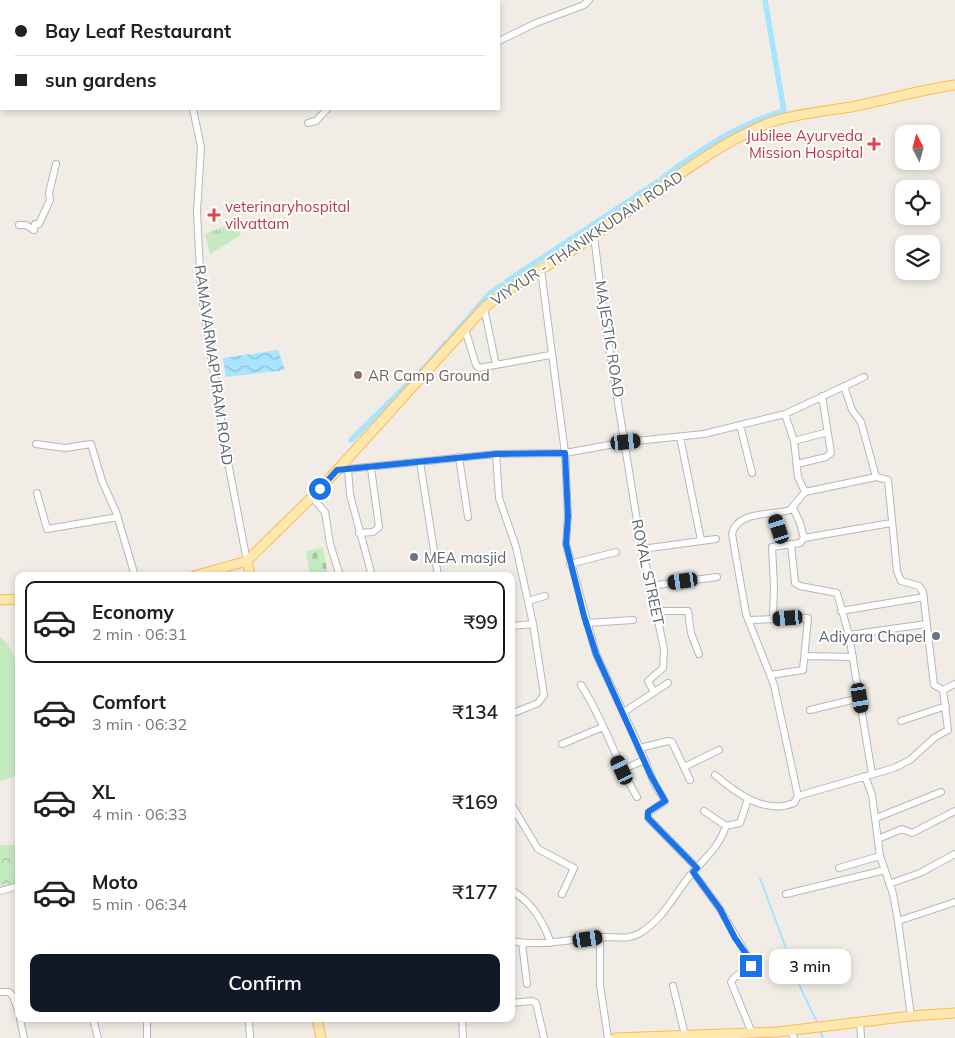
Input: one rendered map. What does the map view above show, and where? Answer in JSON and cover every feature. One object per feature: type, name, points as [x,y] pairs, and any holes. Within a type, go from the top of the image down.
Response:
[{"type":"main road","name":"VIYYUR - THANIKKUDAM ROAD","points":[[208,572],[247,561],[312,497],[484,308],[508,288],[541,270],[594,236],[704,159],[756,128],[773,122],[869,103],[925,89],[955,85]]},
{"type":"main road","points":[[247,561],[249,572]]},
{"type":"main road","points":[[0,600],[15,598]]},
{"type":"main road","points":[[614,1038],[685,1035],[712,1036],[752,1033],[792,1035],[860,1022],[955,1013]]},
{"type":"main road","points":[[318,1022],[321,1038]]},
{"type":"street","points":[[500,41],[536,23],[584,5],[589,0]]},
{"type":"street","name":"RAMAVARMAPURAM ROAD","points":[[192,110],[201,147],[197,212],[201,290],[226,452],[247,561]]},
{"type":"street","points":[[308,123],[316,121],[326,110]]},
{"type":"street","points":[[19,225],[26,225],[34,230],[36,224],[39,224],[50,200],[49,193],[56,164]]},
{"type":"street","name":"MAJESTIC ROAD","points":[[594,236],[604,316],[626,442]]},
{"type":"street","points":[[541,270],[550,355],[565,453],[568,516],[566,544],[570,564],[596,654],[624,712],[654,783],[665,801],[648,812],[648,818],[695,870],[751,962],[747,970],[733,978],[731,982],[752,1033]]},
{"type":"street","points":[[484,308],[496,365]]},
{"type":"street","points":[[465,329],[477,367],[550,355]]},
{"type":"street","points":[[337,470],[372,468],[496,454],[565,453],[626,442],[680,437],[785,414],[864,376]]},
{"type":"street","points":[[844,386],[852,410],[861,422],[876,478]]},
{"type":"street","points":[[797,464],[830,455],[822,396]]},
{"type":"street","points":[[785,414],[794,441],[798,477],[805,492]]},
{"type":"street","points":[[740,425],[752,473]]},
{"type":"street","points":[[794,441],[828,432]]},
{"type":"street","points":[[680,437],[701,540]]},
{"type":"street","name":"ROYAL STREET","points":[[626,442],[642,550],[656,611],[665,664],[664,668],[648,681],[654,692]]},
{"type":"street","points":[[36,444],[65,448],[91,444],[102,481],[118,517],[134,572]]},
{"type":"street","points":[[496,454],[500,504],[516,548],[533,624],[544,697],[538,703],[515,712]]},
{"type":"street","points":[[459,457],[468,517]]},
{"type":"street","points":[[420,462],[437,572]]},
{"type":"street","points":[[359,533],[373,532],[379,527],[372,468]]},
{"type":"street","points":[[348,469],[350,495],[371,572]]},
{"type":"street","points":[[714,775],[748,799],[765,805],[787,806],[794,803],[798,796],[778,699],[750,620],[746,614],[732,534],[734,526],[740,521],[754,516],[793,508],[805,492],[876,478],[885,478],[890,484],[891,523],[898,577],[901,581],[918,586],[924,597],[933,683],[936,688],[943,690],[955,684]]},
{"type":"street","points":[[37,493],[47,530],[118,517]]},
{"type":"street","points":[[312,497],[325,512],[330,544],[339,572]]},
{"type":"street","points":[[793,508],[804,538]]},
{"type":"street","points":[[774,513],[788,544],[795,583],[800,586],[835,592],[839,597],[853,657],[880,856],[898,921],[911,1016]]},
{"type":"street","points":[[772,619],[774,586],[771,549],[774,546],[800,543],[804,538],[891,523]]},
{"type":"street","points":[[642,550],[716,539]]},
{"type":"street","points":[[570,564],[616,552]]},
{"type":"street","points":[[650,586],[717,576]]},
{"type":"street","points":[[528,601],[545,596]]},
{"type":"street","points":[[842,611],[924,597]]},
{"type":"street","points":[[656,611],[688,611],[690,633],[700,654]]},
{"type":"street","points":[[750,620],[808,618],[805,668],[802,672],[770,675]]},
{"type":"street","points":[[587,623],[632,620]]},
{"type":"street","points":[[515,626],[533,624]]},
{"type":"street","points":[[849,635],[926,624]]},
{"type":"street","points":[[805,656],[853,657]]},
{"type":"street","points":[[624,712],[668,683]]},
{"type":"street","points":[[581,685],[592,701],[622,770],[637,797]]},
{"type":"street","points":[[798,796],[894,768],[910,760],[934,738],[948,730],[952,721],[946,706],[943,690]]},
{"type":"street","points":[[810,710],[860,698]]},
{"type":"street","points":[[901,722],[946,706]]},
{"type":"street","points":[[562,744],[603,727]]},
{"type":"street","points":[[640,748],[668,741],[672,742],[690,780]]},
{"type":"street","points":[[684,767],[719,750]]},
{"type":"street","points":[[622,770],[644,760]]},
{"type":"street","points":[[876,818],[941,792]]},
{"type":"street","points":[[704,811],[726,826],[740,823],[748,799]]},
{"type":"street","points":[[515,811],[538,849],[574,868],[562,894]]},
{"type":"street","points":[[878,839],[902,829],[912,833],[955,811]]},
{"type":"street","points":[[515,942],[551,943],[600,937],[622,938],[640,933],[675,898],[695,870],[714,850],[726,826]]},
{"type":"street","points":[[889,884],[920,874],[955,854]]},
{"type":"street","points":[[839,868],[880,856]]},
{"type":"street","points":[[786,894],[884,870]]},
{"type":"street","points":[[0,891],[15,887]]},
{"type":"street","points":[[515,893],[526,900],[540,916],[551,943]]},
{"type":"street","points":[[898,921],[955,902]]},
{"type":"street","points":[[600,937],[600,985],[608,1038]]},
{"type":"street","points":[[522,943],[527,984]]},
{"type":"street","points":[[673,986],[685,1035]]},
{"type":"street","points":[[0,992],[9,992],[15,1002]]},
{"type":"street","points":[[515,1003],[532,1001],[536,1003],[544,1038]]},
{"type":"street","points":[[21,1022],[24,1038]]},
{"type":"street","points":[[95,1022],[98,1038]]},
{"type":"street","points":[[147,1022],[147,1038]]},
{"type":"street","points":[[462,1022],[463,1038]]},
{"type":"street","points":[[860,1022],[861,1038]]},
{"type":"street","points":[[250,1023],[250,1038]]},
{"type":"green space","points":[[235,222],[241,235],[210,254],[205,234]]},
{"type":"green space","points":[[323,548],[327,572],[309,572],[306,551]]},
{"type":"green space","points":[[0,637],[7,643],[15,659],[15,776],[0,781]]},
{"type":"green space","points":[[0,845],[15,845],[15,883],[0,885]]},
{"type":"water","points":[[278,350],[285,370],[226,377],[223,358]]},
{"type":"waterway","points":[[662,178],[734,131],[784,111],[765,0]]},
{"type":"waterway","points":[[636,196],[657,182]]},
{"type":"waterway","points":[[507,281],[632,199]]},
{"type":"waterway","points":[[450,339],[490,293],[502,285]]},
{"type":"waterway","points":[[351,440],[425,367],[446,343]]},
{"type":"waterway","points":[[760,878],[801,989],[818,1024]]},
{"type":"waterway","points":[[820,1031],[823,1038]]},
{"type":"place","name":"Jubilee Ayurveda Mission Hospital","points":[[874,144]]},
{"type":"place","name":"veterinaryhospital vilvattam","points":[[214,215]]},
{"type":"place","name":"AR Camp Ground","points":[[358,375]]},
{"type":"place","name":"MEA masjid","points":[[414,557]]},
{"type":"place","name":"Adiyara Chapel","points":[[936,636]]},
{"type":"route","points":[[320,489],[337,470],[372,468],[496,454],[565,453],[568,516],[566,544],[584,616],[596,654],[640,748],[654,783],[665,801],[661,806],[648,812],[648,818],[697,868],[693,872],[720,909],[735,938],[749,958],[751,966]]}]
